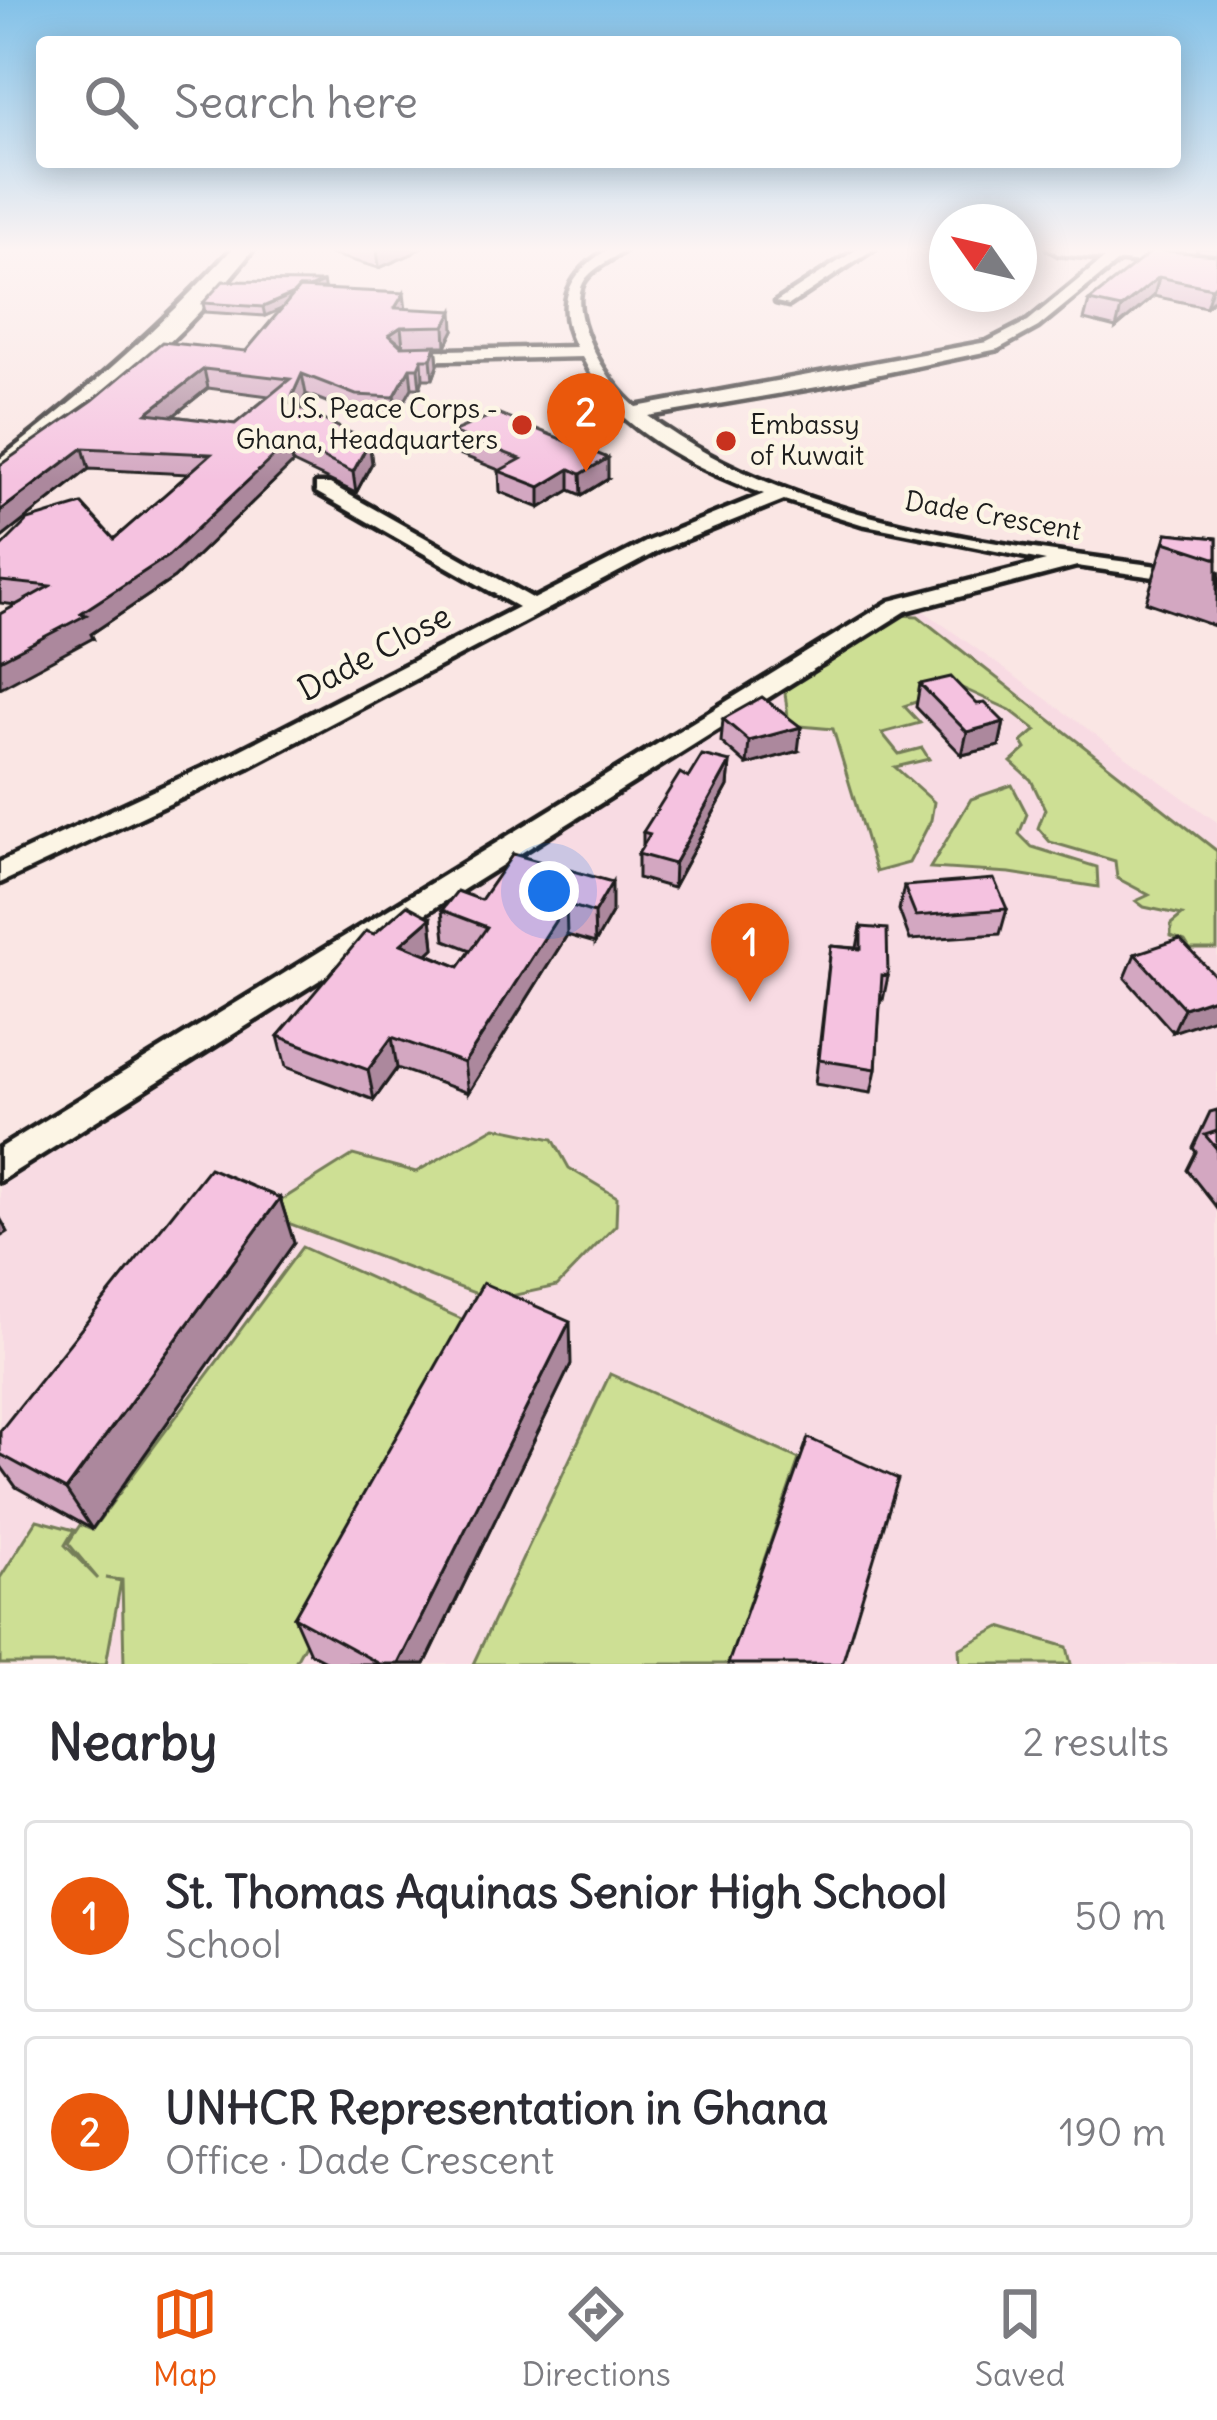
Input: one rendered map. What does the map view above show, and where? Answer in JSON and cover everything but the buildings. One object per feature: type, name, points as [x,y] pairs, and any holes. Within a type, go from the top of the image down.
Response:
[{"type":"street","points":[[0,472],[107,388],[174,326]]},
{"type":"street","name":"Dade Crescent","points":[[575,326],[584,352],[632,412],[674,445],[782,494],[908,531],[1217,580]]},
{"type":"street","points":[[632,412],[992,346],[1030,326]]},
{"type":"street","points":[[403,356],[584,352]]},
{"type":"street","points":[[323,488],[533,607]]},
{"type":"street","name":"Dade Close","points":[[0,873],[239,760],[681,532],[782,494]]},
{"type":"street","points":[[0,1166],[898,606],[1080,559]]},
{"type":"shaded area","points":[[917,606],[1217,822],[1217,1664],[0,1664],[0,1182],[885,616]]},
{"type":"green space","points":[[897,615],[918,616],[1217,851],[1217,949],[1190,949],[1185,941],[1171,936],[1171,924],[1182,915],[1136,901],[1149,895],[1117,878],[1115,861],[1050,842],[1038,828],[1045,809],[1031,780],[1011,762],[1026,749],[1022,742],[1036,730],[1010,710],[960,687],[904,706],[920,723],[882,733],[899,754],[922,748],[929,759],[895,767],[934,802],[931,820],[909,863],[876,872],[833,729],[789,725],[784,685],[825,666]]},
{"type":"green space","points":[[1012,785],[1027,814],[1019,834],[1032,847],[1097,867],[1098,887],[1010,873],[930,868],[971,799]]},
{"type":"green space","points":[[495,1127],[553,1139],[569,1168],[617,1197],[616,1225],[557,1286],[493,1300],[261,1213],[353,1155],[416,1172]]},
{"type":"green space","points":[[302,1247],[479,1327],[294,1664],[124,1664],[122,1580],[106,1578],[121,1581],[106,1664],[0,1664],[0,1578],[37,1520],[74,1530],[65,1545],[98,1579],[68,1543],[80,1525],[92,1530]]},
{"type":"green space","points":[[610,1374],[799,1459],[728,1664],[473,1664]]},
{"type":"green space","points":[[1000,1627],[1067,1647],[1071,1664],[960,1664],[959,1649]]},
{"type":"place","name":"U.S. Peace Corps - Ghana, Headquarters","points":[[522,425]]},
{"type":"place","name":"Embassy of Kuwait","points":[[726,441]]},
{"type":"place","name":"UNHCR Representation in Ghana","points":[[586,472]]},
{"type":"place","name":"St. Thomas Aquinas Senior High School","points":[[750,1002]]}]
